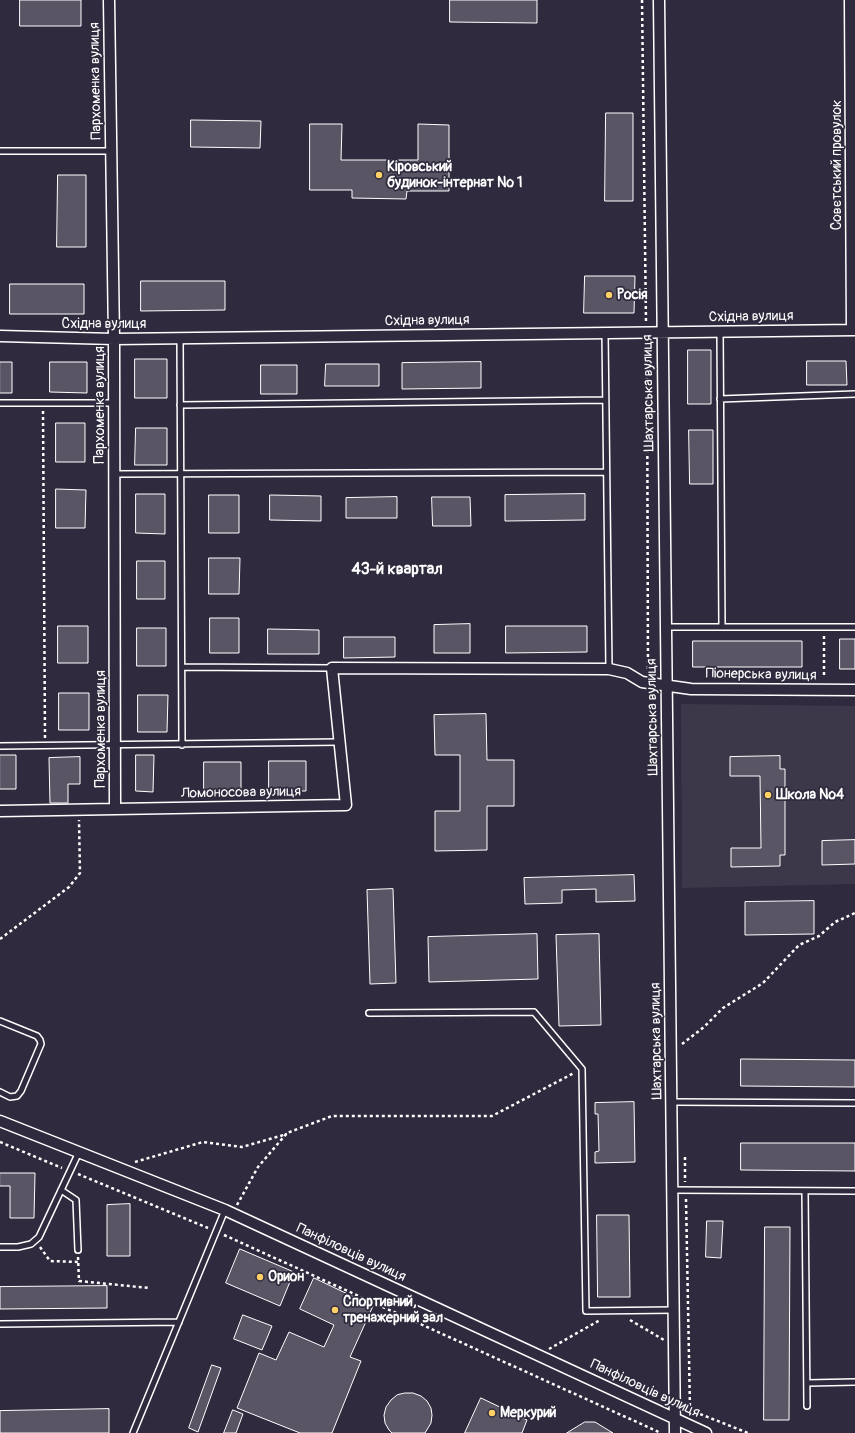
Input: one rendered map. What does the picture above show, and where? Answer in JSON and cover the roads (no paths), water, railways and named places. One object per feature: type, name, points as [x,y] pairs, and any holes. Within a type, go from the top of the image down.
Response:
[{"type":"street","name":"Пархоменка вулиця","points":[[109,0],[114,339],[115,809]]},
{"type":"street","name":"Шахтарська вулиця","points":[[659,0],[676,1433]]},
{"type":"street","name":"Совєтський провулок","points":[[850,0],[854,330]]},
{"type":"street","name":"Східна вулиця","points":[[0,336],[114,339],[854,330]]},
{"type":"street","name":"Піонерська вулиця","points":[[332,668],[609,669],[627,673],[642,682],[691,689],[855,690]]},
{"type":"street","name":"Ломоносова вулиця","points":[[0,811],[346,805],[332,668]]},
{"type":"street","name":"Панфіловців вулиця","points":[[0,1121],[229,1212],[675,1420],[706,1433]]},
{"type":"lane","points":[[0,151],[112,151]]},
{"type":"lane","points":[[720,331],[722,627]]},
{"type":"lane","points":[[605,333],[609,669]]},
{"type":"lane","points":[[180,338],[182,745]]},
{"type":"lane","points":[[720,399],[855,394]]},
{"type":"lane","points":[[180,405],[605,400]]},
{"type":"lane","points":[[0,403],[114,403]]},
{"type":"lane","points":[[114,474],[606,472]]},
{"type":"lane","points":[[666,627],[855,627]]},
{"type":"lane","points":[[182,667],[332,668]]},
{"type":"lane","points":[[0,746],[115,746],[339,742]]},
{"type":"lane","points":[[369,1013],[534,1012],[582,1069],[586,1311],[674,1310]]},
{"type":"lane","points":[[0,1021],[37,1036],[40,1040],[40,1044],[21,1091],[17,1096],[10,1097],[0,1092]]},
{"type":"lane","points":[[672,1102],[855,1103]]},
{"type":"lane","points":[[0,1247],[18,1247],[31,1244],[39,1237],[79,1152]]},
{"type":"lane","points":[[61,1190],[76,1200],[78,1250]]},
{"type":"lane","points":[[673,1190],[855,1191]]},
{"type":"lane","points":[[805,1191],[807,1406]]},
{"type":"lane","points":[[133,1433],[216,1231],[229,1212]]},
{"type":"lane","points":[[0,1324],[179,1322]]},
{"type":"lane","points":[[807,1382],[855,1382]]},
{"type":"place","name":"Кіровський будинок-інтернат № 1","points":[[379,175]]},
{"type":"place","name":"Росія","points":[[609,295]]},
{"type":"place","name":"Школа №4","points":[[768,795]]},
{"type":"place","name":"Орион","points":[[260,1277]]},
{"type":"place","name":"Спортивний, тренажерний зал","points":[[335,1310]]},
{"type":"place","name":"Меркурий","points":[[492,1413]]},
{"type":"district","name":"43-й квартал","points":[[397,570]]}]
